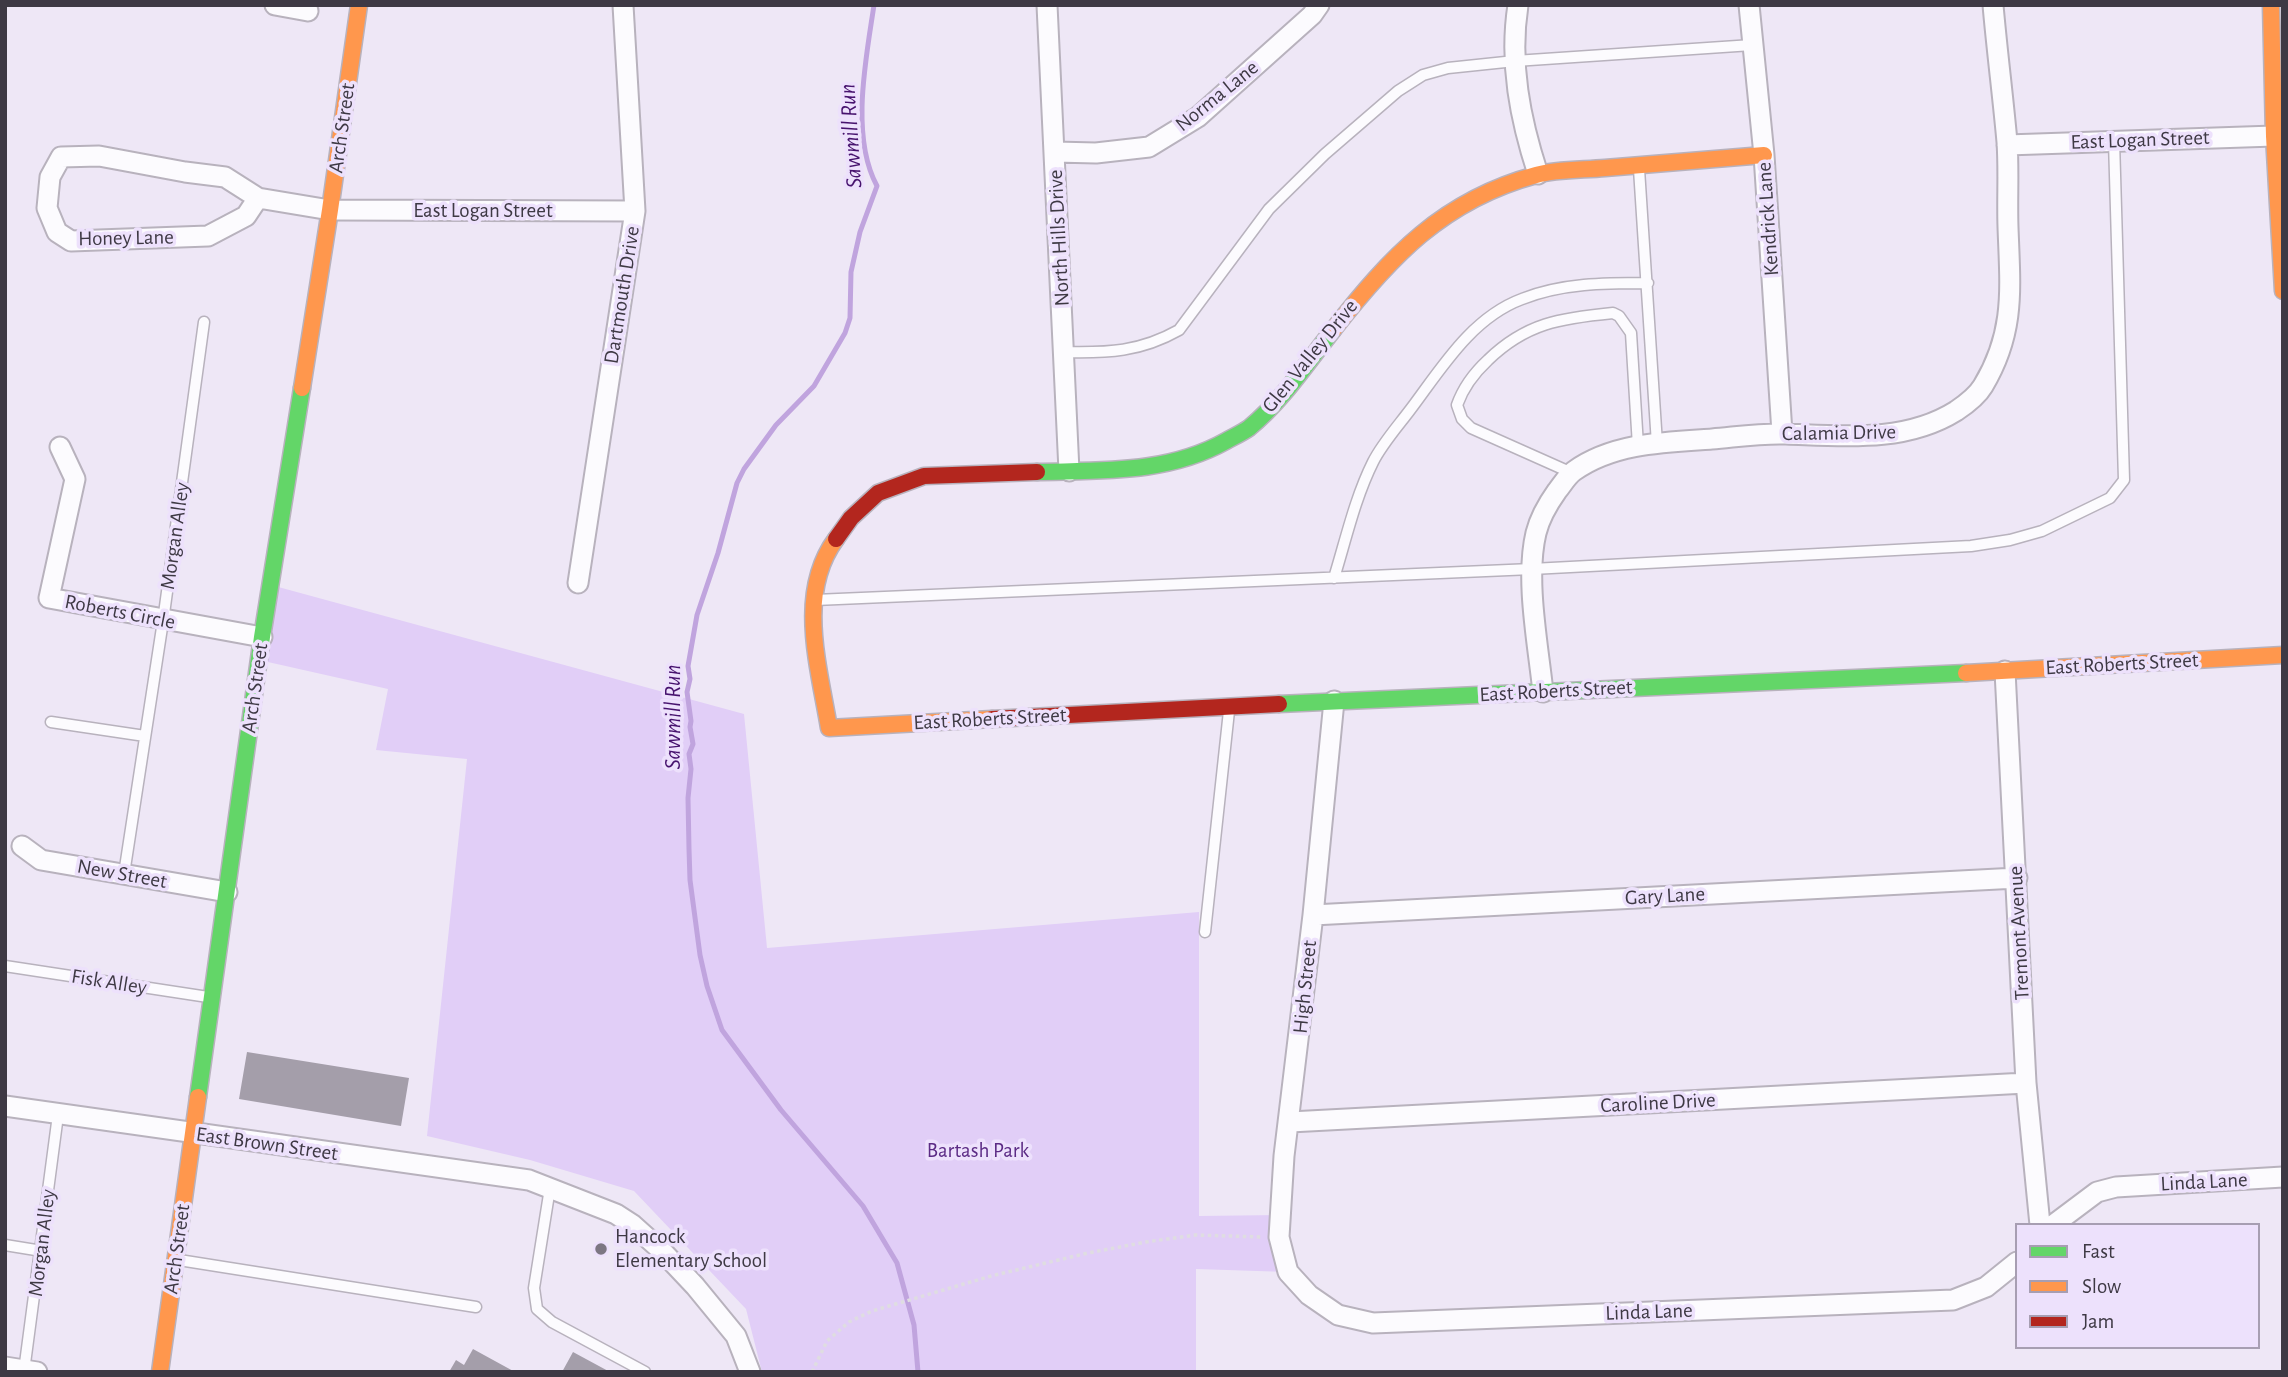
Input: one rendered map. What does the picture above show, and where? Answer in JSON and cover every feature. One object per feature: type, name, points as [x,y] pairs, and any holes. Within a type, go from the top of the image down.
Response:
[{"type":"street","points":[[275,5],[308,11]]},
{"type":"street","name":"Arch Street","points":[[160,1372],[262,637],[330,210],[359,5]]},
{"type":"street","name":"Dartmouth Drive","points":[[578,583],[635,211],[623,5]]},
{"type":"street","name":"North Hills Drive","points":[[1047,5],[1069,471]]},
{"type":"street","name":"Norma Lane","points":[[1055,152],[1096,153],[1149,147],[1198,117],[1312,15],[1319,5]]},
{"type":"street","points":[[1518,5],[1514,29],[1516,82],[1525,132],[1538,173]]},
{"type":"street","name":"Kendrick Lane","points":[[1749,5],[1764,155],[1782,433]]},
{"type":"street","name":"Calamia Drive","points":[[1544,692],[1532,569],[1536,533],[1544,508],[1572,473],[1599,457],[1647,445],[1782,433],[1819,436],[1909,431],[1938,422],[1964,406],[1982,388],[2003,342],[2010,307],[2007,145],[1993,5]]},
{"type":"street","points":[[2271,5],[2274,136],[2283,291]]},
{"type":"street","name":"East Logan Street","points":[[2007,145],[2274,136]]},
{"type":"street","name":"Glen Valley Drive","points":[[829,728],[813,631],[815,589],[827,551],[851,518],[878,493],[924,476],[1118,471],[1165,464],[1210,450],[1248,429],[1279,398],[1371,281],[1392,260],[1418,236],[1453,211],[1485,193],[1538,173],[1764,155]]},
{"type":"street","name":"Honey Lane","points":[[258,198],[246,216],[208,236],[71,241],[57,232],[47,208],[50,177],[61,157],[99,156],[225,177],[258,198],[330,210]]},
{"type":"street","name":"East Logan Street","points":[[330,210],[635,211]]},
{"type":"street","name":"Roberts Circle","points":[[60,447],[75,479],[49,598],[262,637]]},
{"type":"street","name":"East Roberts Street","points":[[829,728],[2283,655]]},
{"type":"street","name":"Tremont Avenue","points":[[2005,671],[2026,1083],[2040,1223]]},
{"type":"street","name":"High Street","points":[[1288,1272],[1279,1237],[1284,1156],[1290,1122],[1334,701]]},
{"type":"street","name":"New Street","points":[[22,846],[41,860],[227,892]]},
{"type":"street","name":"Gary Lane","points":[[1312,915],[2017,878]]},
{"type":"street","name":"Caroline Drive","points":[[1290,1122],[2026,1083]]},
{"type":"street","name":"East Brown Street","points":[[5,1106],[529,1180],[550,1187],[616,1214],[662,1251],[736,1336],[750,1372]]},
{"type":"street","name":"Linda Lane","points":[[2056,1223],[2098,1192],[2116,1187],[2283,1177]]},
{"type":"street","name":"Linda Lane","points":[[1288,1272],[1309,1295],[1338,1315],[1373,1323],[1953,1300],[1986,1287],[2015,1264]]},
{"type":"lane","points":[[1064,352],[1105,353],[1131,349],[1160,340],[1179,330],[1269,209],[1325,154],[1398,91],[1423,75],[1448,68],[1515,61],[1752,45]]},
{"type":"lane","points":[[815,600],[1532,569],[1971,546],[2010,540],[2042,531],[2110,498],[2124,480],[2114,141]]},
{"type":"lane","points":[[1639,165],[1648,283],[1647,445]]},
{"type":"lane","points":[[1334,578],[1362,488],[1374,460],[1470,333],[1519,300],[1546,290],[1597,284],[1648,283]]},
{"type":"lane","points":[[1572,473],[1471,428],[1462,419],[1457,405],[1462,392],[1479,368],[1505,344],[1523,332],[1567,319],[1613,313],[1619,316],[1631,333],[1647,445]]},
{"type":"lane","name":"Morgan Alley","points":[[124,874],[163,621],[204,322]]},
{"type":"lane","points":[[1205,932],[1229,707]]},
{"type":"lane","points":[[51,722],[145,736]]},
{"type":"lane","name":"Fisk Alley","points":[[5,966],[212,998]]},
{"type":"lane","name":"Morgan Alley","points":[[23,1370],[42,1251],[58,1115]]},
{"type":"lane","points":[[550,1187],[534,1288],[537,1309],[552,1322],[645,1372]]},
{"type":"lane","points":[[5,1245],[42,1251]]},
{"type":"lane","points":[[175,1259],[476,1307]]},
{"type":"path","points":[[812,1372],[827,1341],[849,1322],[872,1311],[923,1296],[1027,1268],[1146,1241],[1195,1235],[1279,1237]]},
{"type":"green space","name":"Bartash Park","points":[[271,585],[744,714],[767,948],[1199,912],[1199,1216],[1280,1215],[1288,1272],[1196,1269],[1196,1372],[762,1372],[746,1309],[634,1191],[530,1160],[427,1136],[467,759],[376,750],[388,689],[259,660]]},
{"type":"building","points":[[247,1052],[409,1078],[401,1126],[239,1099]]},
{"type":"building","points":[[473,1349],[515,1372],[449,1372],[456,1360],[464,1365]]},
{"type":"building","points":[[573,1352],[610,1372],[562,1372]]},
{"type":"waterway","name":"Sawmill Run","points":[[874,5],[864,73],[862,121],[869,166],[877,186],[860,232],[851,272],[850,318],[845,333],[814,386],[776,425],[737,483],[718,553],[697,615],[688,666],[690,679],[687,692],[693,744],[689,754],[689,849],[690,880],[700,955],[722,1030],[781,1110],[863,1206],[897,1263],[914,1325],[918,1372]]},
{"type":"traffic: fast","points":[[1037,472],[1134,468],[1157,465],[1204,452],[1249,428],[1261,417],[1294,381],[1333,330]]},
{"type":"traffic: fast","points":[[198,1097],[262,637],[302,388]]},
{"type":"traffic: fast","points":[[1279,704],[1966,673]]},
{"type":"traffic: slow","points":[[302,388],[359,5]]},
{"type":"traffic: slow","points":[[2271,5],[2274,136],[2283,291]]},
{"type":"traffic: slow","points":[[1333,330],[1354,303],[1421,234],[1473,200],[1503,186],[1553,172],[1764,155]]},
{"type":"traffic: slow","points":[[836,539],[824,560],[814,606],[816,656],[829,728],[992,719]]},
{"type":"traffic: slow","points":[[1966,673],[2283,655]]},
{"type":"traffic: slow","points":[[160,1372],[198,1097]]},
{"type":"traffic: jam","points":[[836,539],[851,518],[878,493],[924,476],[1037,472]]},
{"type":"traffic: jam","points":[[992,719],[1279,704]]},
{"type":"place","name":"Hancock Elementary School","points":[[601,1249]]}]
